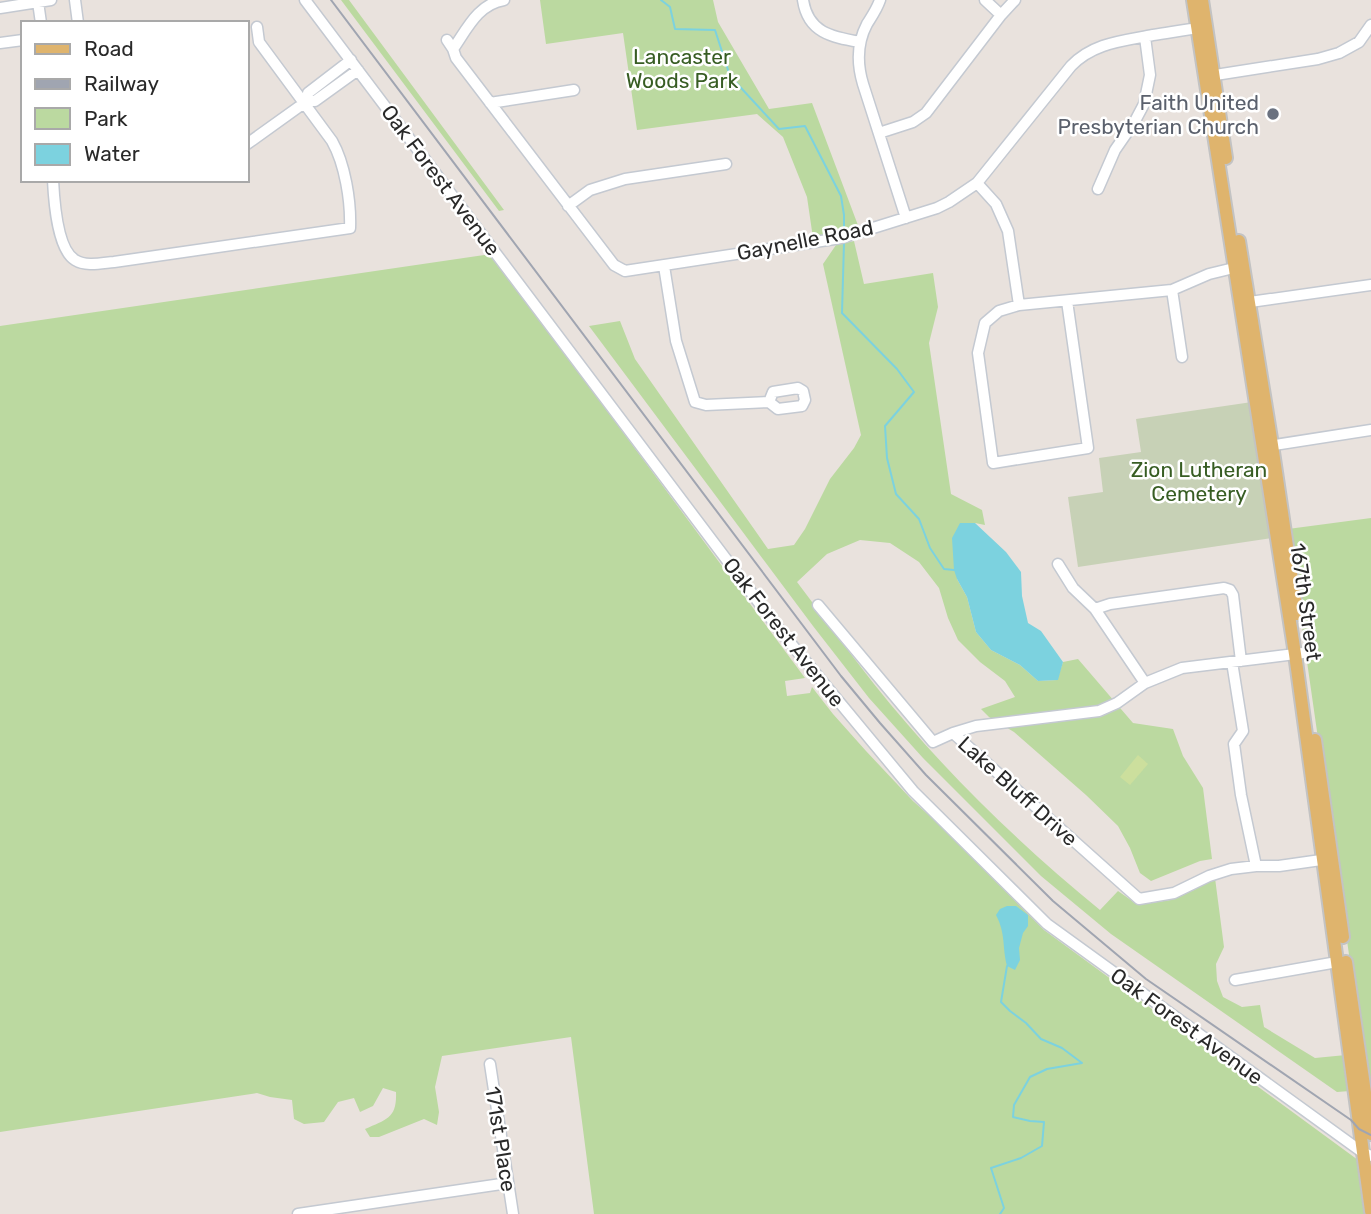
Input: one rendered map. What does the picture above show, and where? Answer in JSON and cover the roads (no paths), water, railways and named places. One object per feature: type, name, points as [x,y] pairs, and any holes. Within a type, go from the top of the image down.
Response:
[{"type":"main road","name":"167th Street","points":[[1194,0],[1202,28],[1268,446],[1371,1134]]},
{"type":"main road","name":"167th Street","points":[[1202,0],[1202,28]]},
{"type":"main road","name":"167th Street","points":[[1328,859],[1337,962],[1367,1154],[1371,1211]]},
{"type":"street","points":[[0,8],[51,0]]},
{"type":"street","points":[[75,0],[78,21]]},
{"type":"street","name":"Oak Forest Avenue","points":[[305,0],[778,628],[913,791],[1047,924],[1367,1154]]},
{"type":"street","name":"Gaynelle Road","points":[[504,0],[494,1],[480,11],[450,44],[456,58],[614,265],[625,271],[841,238],[906,219],[949,202],[977,183],[1076,61],[1087,53],[1106,44],[1202,28]]},
{"type":"street","points":[[803,0],[809,20],[821,32],[860,42]]},
{"type":"street","points":[[880,0],[860,42],[860,75],[906,219]]},
{"type":"street","points":[[985,0],[1000,15]]},
{"type":"street","points":[[879,133],[913,122],[926,113],[1000,15],[1015,0]]},
{"type":"street","points":[[38,2],[41,21]]},
{"type":"street","points":[[1209,76],[1339,54],[1359,42],[1371,26]]},
{"type":"street","points":[[52,182],[59,230],[65,248],[74,260],[86,264],[350,228],[343,165],[338,152],[305,102],[259,42],[257,27]]},
{"type":"street","points":[[1098,189],[1115,150],[1144,104],[1150,75],[1145,37]]},
{"type":"street","points":[[0,43],[21,40]]},
{"type":"street","points":[[305,102],[308,93],[351,60]]},
{"type":"street","points":[[248,143],[305,102],[315,101],[358,70]]},
{"type":"street","points":[[491,103],[574,90]]},
{"type":"street","points":[[568,206],[590,190],[625,178],[726,164]]},
{"type":"street","points":[[977,183],[996,204],[1008,231],[1018,305]]},
{"type":"street","points":[[664,266],[676,341],[695,401],[706,405],[769,402]]},
{"type":"street","points":[[1067,301],[1088,448],[993,463],[978,353],[985,323],[999,310],[1018,305],[1172,290],[1209,274],[1238,266]]},
{"type":"street","points":[[1244,303],[1371,285]]},
{"type":"street","points":[[1172,290],[1181,357]]},
{"type":"street","points":[[1268,446],[1371,430]]},
{"type":"street","points":[[1058,564],[1073,588],[1095,609],[1145,683]]},
{"type":"street","points":[[1095,609],[1110,604],[1224,588],[1230,590],[1233,595],[1243,731],[1234,744],[1241,795],[1256,866],[1279,866],[1328,859]]},
{"type":"street","name":"Lake Bluff Drive","points":[[818,605],[933,742],[953,733],[1139,899],[1174,892],[1219,872],[1256,866]]},
{"type":"street","points":[[953,733],[976,726],[1099,711],[1145,683],[1182,668],[1299,653]]},
{"type":"street","points":[[1235,980],[1337,962]]},
{"type":"street","name":"171st Place","points":[[490,1064],[513,1214]]},
{"type":"street","points":[[298,1214],[508,1183]]},
{"type":"water","points":[[960,523],[975,523],[1006,552],[1021,572],[1022,596],[1028,623],[1041,631],[1063,662],[1058,680],[1038,681],[1020,665],[991,650],[976,632],[967,597],[954,570],[952,538]]},
{"type":"water","points":[[1016,906],[1028,915],[1028,926],[1019,948],[1020,960],[1015,970],[1007,966],[1001,928],[996,915],[1000,909]]},
{"type":"waterway","points":[[661,0],[670,7],[675,29],[715,30],[730,76],[779,129],[805,126],[841,196],[844,232]]},
{"type":"waterway","points":[[844,243],[842,313],[897,369],[914,392],[885,426],[887,458],[896,494],[919,519],[930,548],[944,569],[954,570]]},
{"type":"waterway","points":[[1000,1214],[1004,1208],[991,1168],[1021,1158],[1042,1146],[1044,1122],[1013,1117],[1014,1105],[1030,1077],[1047,1069],[1082,1063],[1062,1048],[1041,1039],[1001,1002],[1007,966]]},
{"type":"railway","points":[[331,0],[841,676],[926,775],[1053,901],[1146,979],[1371,1135]]},
{"type":"place","name":"Faith United Presbyterian Church","points":[[1273,114]]},
{"type":"park label","name":"Lancaster Woods Park","points":[[682,68]]},
{"type":"park label","name":"Zion Lutheran Cemetery","points":[[1199,481]]}]
